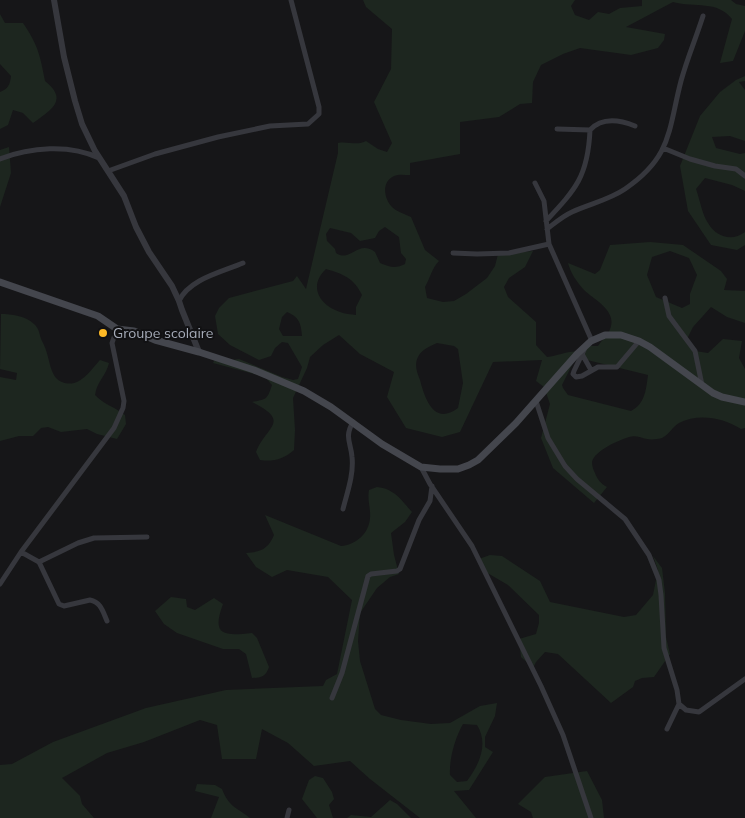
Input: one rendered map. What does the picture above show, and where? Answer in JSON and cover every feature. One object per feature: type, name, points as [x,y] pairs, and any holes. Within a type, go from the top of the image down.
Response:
[{"type":"main road","points":[[0,282],[98,316],[117,329],[134,331],[155,340],[254,370],[304,391],[353,422],[388,448],[421,467],[448,470],[469,466],[478,460],[536,401],[577,354],[592,341],[605,335],[613,334],[638,341],[722,397],[745,402]]},
{"type":"street","points":[[54,0],[62,49],[82,124],[95,151],[124,196],[136,227],[149,252],[172,286],[199,352]]},
{"type":"street","points":[[108,171],[155,154],[218,137],[270,126],[308,124],[319,114],[320,110],[291,0]]},
{"type":"street","points":[[547,229],[572,212],[623,190],[653,166],[663,148],[673,120],[686,64],[703,16]]},
{"type":"street","points":[[557,129],[590,130],[597,124],[613,120],[636,126]]},
{"type":"street","points":[[546,221],[574,189],[581,178],[587,158],[590,130]]},
{"type":"street","points":[[663,148],[715,166],[736,169],[745,176]]},
{"type":"street","points":[[0,159],[30,152],[66,150],[83,152],[101,159]]},
{"type":"street","points":[[535,183],[544,201],[549,244],[592,341],[582,354],[574,371],[574,376],[579,377],[604,366],[617,367],[638,341]]},
{"type":"street","points":[[452,253],[509,253],[549,244]]},
{"type":"street","points":[[179,301],[183,293],[190,286],[243,264]]},
{"type":"street","points":[[665,298],[669,316],[694,352],[703,386]]},
{"type":"street","points":[[0,584],[21,552],[76,481],[119,418],[124,401],[112,343],[117,329]]},
{"type":"street","points":[[582,354],[592,370]]},
{"type":"street","points":[[536,401],[546,433],[565,466],[577,479],[625,519],[649,555],[661,595],[664,648],[678,690],[679,704],[667,729]]},
{"type":"street","points":[[344,509],[353,462],[348,438],[353,422]]},
{"type":"street","points":[[421,467],[472,546],[541,686],[563,736],[591,818]]},
{"type":"street","points":[[332,698],[342,673],[368,576],[400,569],[419,520],[430,500],[432,486]]},
{"type":"street","points":[[39,562],[78,543],[94,538],[147,537]]},
{"type":"street","points":[[21,552],[39,562],[59,604],[64,606],[90,600],[94,601],[98,603],[106,621]]},
{"type":"street","points":[[679,704],[686,710],[699,712],[745,679]]},
{"type":"street","points":[[287,818],[289,810]]},
{"type":"shaded area","points":[[363,0],[575,0],[571,6],[575,15],[589,20],[598,12],[609,14],[620,8],[642,6],[642,0],[731,0],[736,4],[745,6],[745,31],[733,61],[720,63],[732,19],[726,13],[713,7],[673,2],[626,27],[665,34],[664,40],[658,48],[631,55],[580,48],[541,65],[533,82],[532,103],[520,104],[499,117],[460,122],[460,154],[410,163],[410,175],[394,176],[387,182],[385,191],[389,204],[399,212],[411,217],[425,250],[439,261],[425,287],[427,298],[443,302],[454,301],[487,278],[495,266],[498,254],[533,251],[525,267],[509,278],[504,287],[508,297],[536,322],[536,345],[547,357],[580,352],[589,346],[598,346],[608,334],[611,326],[610,315],[607,310],[581,287],[568,263],[595,274],[600,270],[610,245],[650,242],[683,245],[721,271],[727,279],[724,290],[745,291],[745,323],[727,317],[711,307],[693,327],[687,339],[695,351],[708,353],[723,339],[742,341],[739,358],[745,369],[745,428],[741,429],[727,422],[711,418],[695,418],[679,423],[662,438],[651,439],[632,436],[613,443],[597,454],[592,462],[597,477],[607,487],[594,503],[553,468],[541,438],[550,404],[544,387],[536,381],[542,360],[493,362],[460,432],[442,437],[406,428],[387,397],[394,372],[360,354],[339,335],[323,345],[310,357],[293,398],[294,450],[278,459],[260,460],[256,452],[273,425],[273,420],[271,415],[264,409],[252,402],[266,398],[272,385],[265,377],[213,363],[215,359],[226,361],[239,359],[293,380],[298,379],[302,367],[288,343],[282,342],[275,348],[271,356],[259,360],[230,345],[218,334],[215,316],[219,308],[229,298],[293,281],[297,276],[306,289],[338,153],[338,143],[360,143],[366,141],[378,149],[387,152],[392,143],[374,102],[391,69],[392,29],[366,7]],"holes":[[[385,227],[399,237],[401,253],[406,259],[405,264],[399,267],[386,266],[380,263],[375,252],[364,248],[350,254],[341,255],[336,253],[335,249],[327,241],[326,234],[330,228],[351,233],[360,241],[375,238],[379,231]],[[670,251],[689,258],[697,275],[690,294],[690,304],[682,308],[656,297],[647,275],[652,257]],[[326,269],[343,275],[352,281],[362,295],[356,307],[356,315],[346,314],[326,305],[318,294],[318,282]],[[287,312],[297,318],[302,336],[283,336],[279,329],[282,317]],[[437,343],[454,346],[458,349],[463,383],[458,408],[450,413],[443,414],[432,408],[425,395],[417,371],[416,363],[419,355],[423,350]],[[579,358],[648,375],[642,400],[631,411],[568,395],[562,385],[574,361]]]},
{"type":"shaded area","points":[[0,14],[5,23],[23,23],[38,50],[45,81],[56,94],[56,99],[51,109],[33,123],[23,113],[13,110],[8,125],[0,129],[0,92],[8,86],[11,76],[0,64]]},
{"type":"shaded area","points":[[745,76],[745,81],[739,82],[745,90],[745,141],[730,136],[712,137],[716,148],[740,154],[745,153],[745,191],[732,185],[705,178],[696,189],[706,219],[715,232],[720,235],[735,237],[745,232],[745,245],[737,250],[711,245],[688,211],[680,166],[700,116],[720,92]]},
{"type":"shaded area","points":[[9,147],[11,173],[0,207],[0,150]]},
{"type":"shaded area","points":[[1,314],[23,317],[36,326],[46,349],[53,373],[62,382],[68,384],[79,381],[100,360],[109,363],[95,395],[125,415],[126,424],[117,439],[97,434],[87,429],[61,432],[48,427],[41,428],[33,436],[19,436],[0,441],[0,377],[16,380],[17,373],[0,369]]},
{"type":"shaded area","points":[[377,487],[389,490],[412,512],[405,522],[391,533],[399,574],[390,577],[377,588],[360,613],[358,641],[360,661],[375,709],[381,715],[431,724],[450,723],[480,706],[497,703],[495,716],[485,737],[485,747],[493,752],[469,790],[454,791],[476,818],[420,818],[350,761],[314,766],[288,743],[262,729],[256,759],[222,759],[217,725],[200,720],[144,742],[107,753],[62,778],[80,796],[82,804],[94,818],[0,818],[0,765],[12,764],[53,742],[146,708],[226,690],[323,686],[326,680],[337,674],[352,600],[328,577],[287,570],[272,577],[256,567],[246,553],[263,549],[272,540],[274,535],[265,515],[341,546],[356,541],[364,534],[369,524],[369,490]],"holes":[[[463,724],[477,725],[481,732],[482,740],[479,761],[467,781],[457,782],[450,775],[450,762],[455,742]]]},
{"type":"shaded area","points":[[490,555],[502,556],[540,581],[550,602],[624,617],[636,615],[653,595],[658,570],[653,556],[662,568],[665,593],[666,637],[670,654],[654,677],[635,681],[633,687],[611,703],[558,654],[545,652],[533,668],[521,657],[519,639],[536,634],[539,615],[508,585],[484,571],[479,559]]},
{"type":"shaded area","points":[[171,597],[186,599],[187,607],[195,610],[214,598],[223,604],[219,622],[222,632],[227,634],[252,633],[257,638],[269,667],[266,673],[261,677],[252,678],[246,654],[239,649],[223,649],[177,633],[164,624],[155,611]]},
{"type":"shaded area","points":[[587,771],[602,800],[604,818],[533,818],[531,812],[518,804],[545,777]]},
{"type":"shaded area","points":[[315,776],[323,778],[332,792],[334,799],[329,805],[333,818],[317,818],[302,799],[309,780]]},
{"type":"shaded area","points":[[197,784],[215,785],[222,789],[230,803],[250,818],[211,818],[219,797],[195,791]]},
{"type":"shaded area","points":[[390,800],[397,804],[411,818],[347,818],[351,815],[371,817]]},
{"type":"place","name":"Groupe scolaire","points":[[103,333]]}]
